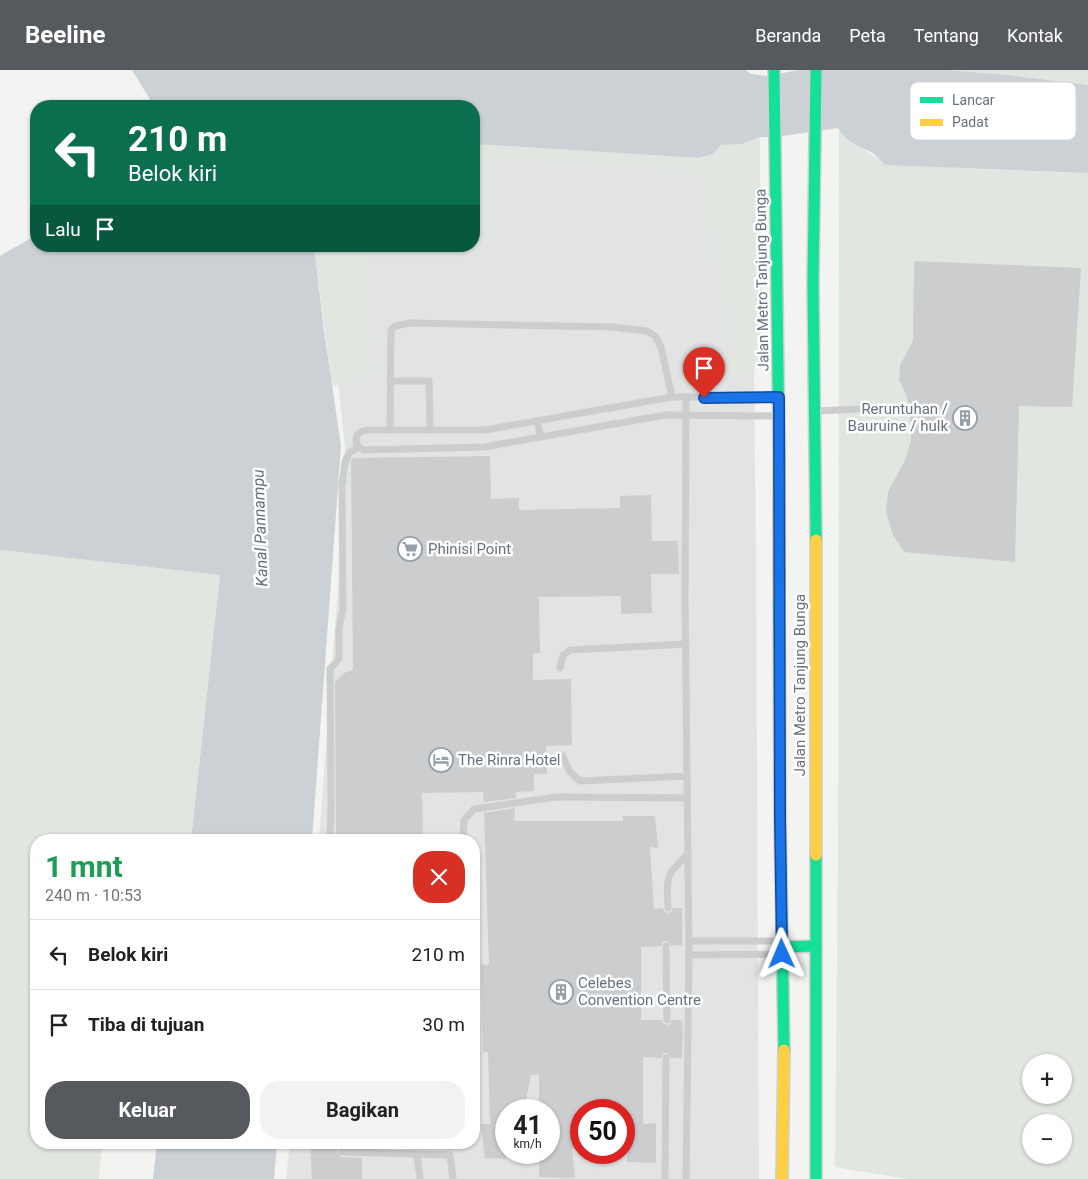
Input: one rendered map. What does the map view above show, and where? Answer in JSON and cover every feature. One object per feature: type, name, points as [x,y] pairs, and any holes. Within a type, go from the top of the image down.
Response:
[{"type":"main road","name":"Jalan Metro Tanjung Bunga","points":[[774,70],[779,397],[779,627],[784,1057],[782,1179]]},
{"type":"main road","name":"Jalan Metro Tanjung Bunga","points":[[816,70],[814,137],[816,1179]]},
{"type":"main road","points":[[782,947],[816,946]]},
{"type":"lane","points":[[390,430],[391,330],[394,326],[411,324],[612,327],[647,330],[655,336],[661,347],[672,398]]},
{"type":"lane","points":[[390,381],[429,380],[430,430]]},
{"type":"lane","points":[[779,397],[672,398],[485,430],[390,430],[361,432],[356,436],[356,442],[358,447],[364,450],[484,446],[665,416],[779,416]]},
{"type":"lane","points":[[686,398],[689,941],[686,1179]]},
{"type":"lane","points":[[814,412],[883,408]]},
{"type":"lane","points":[[538,422],[540,437]]},
{"type":"lane","points":[[330,834],[330,669],[339,659],[339,629],[343,607],[342,485],[345,462],[350,453],[358,447]]},
{"type":"lane","points":[[560,668],[563,655],[570,650],[686,644]]},
{"type":"lane","points":[[562,755],[570,772],[580,781],[687,776]]},
{"type":"lane","points":[[463,834],[464,820],[474,809],[556,797],[687,798]]},
{"type":"lane","points":[[668,908],[667,880],[675,867],[688,854]]},
{"type":"lane","points":[[689,941],[782,947]]},
{"type":"lane","points":[[666,946],[667,1020]]},
{"type":"lane","points":[[689,954],[782,947]]},
{"type":"lane","points":[[665,1179],[666,1058]]},
{"type":"lane","points":[[342,1152],[450,1155],[453,1179]]},
{"type":"lane","points":[[417,1155],[420,1179]]},
{"type":"shaded area","points":[[946,70],[1088,70],[1088,85],[1076,82]]},
{"type":"shaded area","points":[[839,128],[849,139],[882,163],[972,169],[1088,173],[1088,1179],[907,1179],[835,1167],[838,859]]},
{"type":"shaded area","points":[[760,137],[764,350],[752,374],[681,385],[679,370],[735,354],[728,308],[708,218],[701,173],[480,156],[480,144],[699,158],[713,154],[721,145],[742,144]]},
{"type":"shaded area","points":[[480,148],[743,163],[753,288],[759,1179],[286,1179],[289,1149],[480,1149],[480,834],[319,834],[347,467],[325,252],[480,252]]},
{"type":"shaded area","points":[[315,252],[366,252],[371,376],[332,386]]},
{"type":"shaded area","points":[[0,550],[220,575],[192,834],[30,834],[30,1149],[102,1149],[99,1179],[0,1179]]},
{"type":"water","points":[[132,70],[746,70],[751,74],[768,76],[798,70],[946,70],[1064,82],[910,82],[910,140],[1076,140],[1076,83],[1088,85],[1088,173],[886,165],[873,153],[849,140],[838,128],[775,137],[760,137],[742,144],[721,145],[713,154],[699,158],[480,144],[480,100],[150,100]]},
{"type":"water","name":"Kanal Pannampu","points":[[30,238],[30,252],[315,252],[341,446],[312,834],[192,834],[220,575],[0,550],[0,256]]},
{"type":"water","points":[[156,1149],[276,1149],[274,1179],[153,1179]]},
{"type":"building","name":"Reruntuhan / Bauruine / hulk","points":[[914,261],[1081,268],[1072,407],[1019,406],[1015,562],[904,552],[893,535],[886,512],[888,492],[905,460],[911,441],[910,410],[906,394],[899,380],[900,365],[913,341]]},
{"type":"building","points":[[490,456],[491,499],[519,498],[519,510],[620,508],[620,496],[651,495],[652,541],[678,541],[679,574],[651,574],[652,613],[621,614],[621,596],[539,597],[540,653],[533,653],[533,680],[571,679],[572,745],[546,746],[547,774],[534,774],[534,791],[516,792],[516,798],[484,802],[483,792],[422,793],[423,834],[336,834],[335,682],[344,673],[353,670],[351,461],[353,458]]},
{"type":"building","name":"Celebes Convention Centre","points":[[515,808],[514,821],[623,821],[623,816],[655,816],[658,848],[650,847],[654,909],[663,908],[668,913],[673,908],[682,908],[682,945],[671,946],[669,942],[665,941],[661,946],[641,947],[641,1020],[662,1020],[667,1025],[672,1020],[682,1020],[683,1032],[682,1058],[671,1058],[667,1053],[663,1054],[661,1058],[643,1057],[643,1124],[656,1123],[656,1163],[635,1162],[635,1099],[570,1099],[570,1164],[574,1164],[575,1178],[539,1177],[539,1164],[560,1164],[560,1099],[539,1099],[539,1075],[531,1075],[526,1099],[495,1099],[495,1158],[485,1158],[481,1124],[490,1124],[488,1052],[483,1052],[481,964],[489,965],[484,813]]},
{"type":"building","points":[[310,1149],[338,1149],[337,1152],[341,1157],[362,1158],[362,1179],[312,1179]]},
{"type":"traffic: fast","points":[[774,70],[779,448]]},
{"type":"traffic: fast","points":[[816,70],[813,283],[816,540]]},
{"type":"traffic: fast","points":[[779,599],[784,1050]]},
{"type":"traffic: fast","points":[[816,855],[816,1179]]},
{"type":"traffic: fast","points":[[782,947],[816,946]]},
{"type":"traffic: slow","points":[[779,448],[779,599]]},
{"type":"traffic: slow","points":[[816,540],[816,855]]},
{"type":"traffic: slow","points":[[782,1179],[784,1050]]},
{"type":"place","name":"Reruntuhan / Bauruine / hulk","points":[[965,418]]},
{"type":"place","name":"Phinisi Point","points":[[410,549]]},
{"type":"place","name":"The Rinra Hotel","points":[[441,760]]},
{"type":"place","name":"Celebes Convention Centre","points":[[561,992]]},
{"type":"route","points":[[704,398],[779,397],[782,954]]}]
